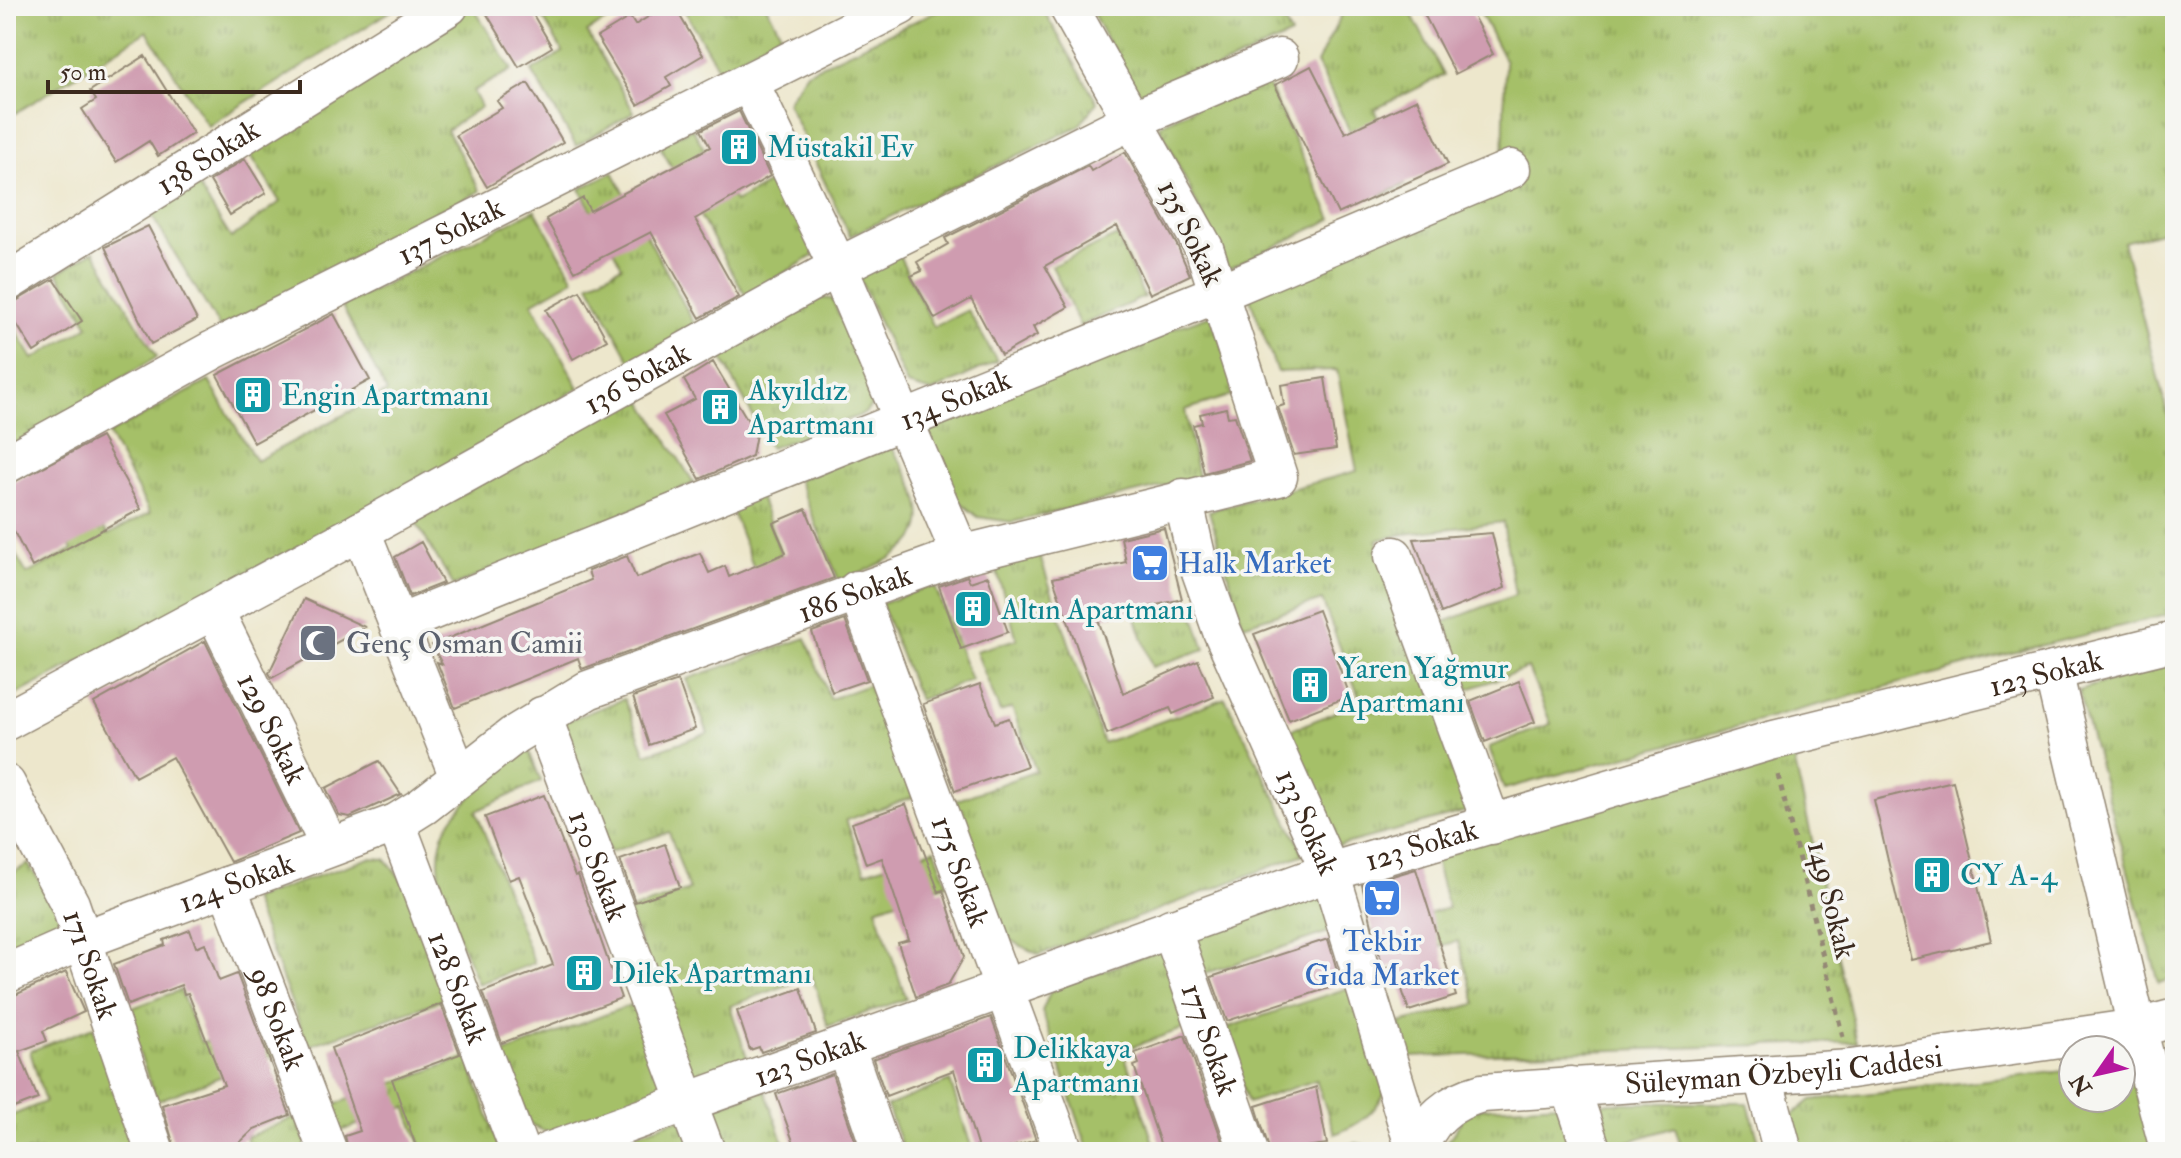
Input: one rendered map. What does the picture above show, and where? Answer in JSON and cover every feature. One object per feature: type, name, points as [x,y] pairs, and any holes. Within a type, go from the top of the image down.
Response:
[{"type":"street","name":"138 Sokak","points":[[6,283],[449,6]]},
{"type":"street","name":"137 Sokak","points":[[6,464],[213,350],[750,84],[900,6]]},
{"type":"street","name":"135 Sokak","points":[[1068,6],[1204,248],[1221,292],[1278,477]]},
{"type":"street","name":"136 Sokak","points":[[6,721],[361,531],[838,267],[1132,120],[1279,58]]},
{"type":"street","points":[[750,84],[838,267],[961,555]]},
{"type":"street","name":"134 Sokak","points":[[399,624],[1221,292],[1511,169]]},
{"type":"street","name":"186 Sokak","points":[[459,777],[542,716],[588,690],[857,590],[961,555],[1278,477]]},
{"type":"street","name":"133 Sokak","points":[[1183,498],[1197,560],[1222,631],[1330,872],[1417,1152]]},
{"type":"street","points":[[361,531],[459,777]]},
{"type":"street","points":[[1394,556],[1492,825]]},
{"type":"street","name":"175 Sokak","points":[[857,590],[1064,1152]]},
{"type":"street","name":"129 Sokak","points":[[214,610],[330,847]]},
{"type":"street","name":"123 Sokak","points":[[548,1152],[846,1048],[1330,872],[1770,741],[2175,641]]},
{"type":"street","points":[[2053,671],[2137,1028],[2170,1152]]},
{"type":"street","name":"130 Sokak","points":[[542,716],[706,1152]]},
{"type":"street","name":"124 Sokak","points":[[6,974],[83,940],[396,823],[459,777]]},
{"type":"street","name":"171 Sokak","points":[[6,784],[70,904],[155,1152]]},
{"type":"street","name":"128 Sokak","points":[[396,823],[520,1152]]},
{"type":"street","name":"98 Sokak","points":[[227,886],[328,1152]]},
{"type":"street","name":"177 Sokak","points":[[1171,928],[1249,1152]]},
{"type":"street","name":"Süleyman Özbeyli Caddesi","points":[[1417,1152],[1429,1126],[1455,1102],[1482,1093],[1851,1069],[2137,1028],[2175,1018]]},
{"type":"street","points":[[846,1048],[882,1152]]},
{"type":"street","points":[[1763,1077],[1783,1152]]},
{"type":"street","points":[[1570,1086],[1592,1152]]},
{"type":"path","name":"149 Sokak","points":[[1770,741],[1851,1069]]},
{"type":"green space","points":[[6,6],[399,6],[208,126],[147,31],[6,119]]},
{"type":"green space","points":[[536,6],[630,6],[587,32],[634,112],[576,146],[532,71],[563,52]]},
{"type":"green space","points":[[682,6],[766,6],[781,33],[719,70]]},
{"type":"green space","points":[[947,6],[1041,6],[1097,102],[1079,126],[850,236],[787,102],[807,72]]},
{"type":"green space","points":[[1089,6],[1276,6],[1291,35],[1140,103]]},
{"type":"green space","points":[[1338,6],[1428,6],[1412,15],[1444,75],[1375,109],[1405,185],[1381,196],[1317,63],[1342,14]]},
{"type":"green space","points":[[1477,6],[2175,6],[2175,228],[2123,242],[2175,443],[2175,613],[2027,649],[1504,789],[1489,747],[1551,724],[1528,668],[1469,689],[1444,622],[1515,595],[1503,522],[1377,540],[1474,809],[1334,847],[1291,730],[1361,702],[1322,600],[1243,625],[1209,511],[1357,471],[1337,370],[1277,372],[1248,293],[1503,175],[1505,60]]},
{"type":"green space","points":[[473,7],[512,70],[473,91],[481,107],[447,130],[480,191],[220,328],[149,211],[195,181],[231,238],[280,202],[246,147]]},
{"type":"green space","points":[[1263,75],[1332,219],[1228,269],[1159,125]]},
{"type":"green space","points":[[692,128],[735,202],[782,176],[816,254],[746,296],[659,145]]},
{"type":"green space","points":[[613,172],[696,327],[631,362],[589,284],[622,266],[580,189]]},
{"type":"green space","points":[[535,210],[574,279],[532,303],[579,388],[363,513],[6,700],[6,538],[27,574],[72,550],[31,473],[61,456],[108,535],[150,513],[108,434],[209,381],[256,461],[387,392],[342,306]]},
{"type":"green space","points":[[1117,236],[1144,297],[1080,326],[1052,266]]},
{"type":"green space","points":[[896,249],[934,327],[968,310],[997,361],[932,392],[907,385],[859,277]]},
{"type":"green space","points":[[94,251],[157,357],[6,449],[6,314],[33,359],[89,326],[58,273]]},
{"type":"green space","points":[[807,297],[832,299],[877,400],[864,414],[770,448],[719,353]]},
{"type":"green space","points":[[1211,315],[1239,393],[1185,410],[1198,478],[1012,522],[978,517],[956,499],[929,456],[928,417]]},
{"type":"green space","points":[[638,394],[694,483],[454,586],[415,521]]},
{"type":"green space","points":[[889,444],[917,496],[921,515],[918,532],[908,545],[891,558],[839,581],[798,480]]},
{"type":"green space","points":[[760,497],[797,597],[769,608],[731,508]]},
{"type":"green space","points":[[1039,554],[1103,743],[1225,698],[1304,854],[1039,955],[1008,939],[952,802],[1036,771],[1012,708],[1000,712],[976,651],[1017,639],[996,569]]},
{"type":"green space","points":[[934,584],[971,680],[919,700],[881,604]]},
{"type":"green space","points":[[1189,601],[1205,649],[1152,667],[1136,618]]},
{"type":"green space","points":[[806,638],[830,699],[880,681],[916,796],[846,820],[865,872],[935,849],[947,884],[876,908],[906,999],[828,1026],[812,976],[730,1006],[749,1063],[694,1081],[628,911],[689,890],[669,832],[610,852],[561,723],[624,699],[646,754],[708,733],[687,679]]},
{"type":"green space","points":[[2175,663],[2175,978],[2159,983],[2078,690]]},
{"type":"green space","points":[[526,744],[541,781],[476,811],[534,963],[478,984],[446,904],[439,862],[441,843],[448,825],[463,805]]},
{"type":"green space","points":[[1792,750],[1857,1042],[1408,1057],[1400,1023],[1476,1004],[1458,941],[1382,963],[1372,931],[1448,908],[1432,849]]},
{"type":"green space","points":[[369,858],[385,859],[417,898],[445,999],[308,1046],[252,899]]},
{"type":"green space","points":[[28,864],[58,908],[59,936],[6,960],[6,877]]},
{"type":"green space","points":[[1325,893],[1337,929],[1204,974],[1192,938]]},
{"type":"green space","points":[[1166,948],[1191,1026],[1123,1050],[1156,1152],[1089,1152],[1042,1011],[1051,990]]},
{"type":"green space","points":[[1357,985],[1386,1091],[1371,1113],[1335,1134],[1316,1080],[1248,1103],[1223,1029]]},
{"type":"green space","points":[[180,990],[201,1043],[264,1020],[277,1055],[157,1101],[124,1011]]},
{"type":"green space","points":[[638,1002],[673,1092],[552,1135],[530,1124],[502,1054]]},
{"type":"green space","points":[[93,1027],[138,1152],[6,1152],[6,1118],[45,1102],[30,1051]]},
{"type":"green space","points":[[467,1057],[501,1152],[423,1152],[406,1107],[338,1132],[329,1106]]},
{"type":"green space","points":[[2057,1072],[2057,1114],[2137,1114],[2137,1094],[2154,1152],[1798,1152],[1789,1118],[1811,1100]]},
{"type":"green space","points":[[950,1081],[973,1152],[904,1152],[887,1106]]},
{"type":"green space","points":[[765,1090],[787,1152],[581,1152]]},
{"type":"green space","points":[[1610,1103],[1748,1103],[1762,1152],[1683,1152],[1675,1127],[1610,1147],[1597,1106]]},
{"type":"green space","points":[[1560,1104],[1573,1152],[1446,1152],[1446,1144],[1469,1109]]},
{"type":"green space","points":[[296,1117],[309,1152],[252,1152],[246,1137]]},
{"type":"green space","points":[[1356,1143],[1392,1152],[1310,1152]]},
{"type":"building","points":[[482,6],[528,6],[552,47],[519,67]]},
{"type":"building","points":[[666,6],[674,6],[703,55],[666,77],[671,86],[638,105],[597,37],[630,17],[635,25]]},
{"type":"building","points":[[1443,6],[1468,6],[1493,54],[1455,74],[1425,16]]},
{"type":"building","points":[[145,56],[193,133],[158,156],[149,141],[116,162],[82,109],[96,100],[90,91]]},
{"type":"building","points":[[1311,66],[1345,133],[1417,99],[1448,164],[1338,214],[1275,85]]},
{"type":"building","points":[[528,83],[563,142],[487,187],[456,135],[502,108],[497,101]]},
{"type":"building","points":[[739,111],[770,176],[695,219],[739,297],[700,318],[651,232],[575,271],[546,219],[583,198],[590,211],[710,147],[701,130]]},
{"type":"building","points":[[1125,152],[1178,247],[1190,275],[1150,294],[1117,226],[1045,266],[1068,307],[1033,327],[1037,335],[1001,355],[971,299],[935,319],[911,276],[922,271],[917,262],[948,244],[945,238],[1088,166],[1091,171]]},
{"type":"building","points":[[245,159],[266,193],[230,215],[210,181]]},
{"type":"building","points":[[148,226],[197,320],[151,344],[105,247]]},
{"type":"building","points":[[54,279],[82,321],[34,352],[6,307]]},
{"type":"building","points":[[580,291],[607,340],[573,359],[546,310]]},
{"type":"building","points":[[334,314],[370,380],[254,443],[217,375]]},
{"type":"building","points":[[713,362],[756,434],[752,456],[700,479],[664,415],[695,399],[684,380]]},
{"type":"building","points":[[1325,378],[1336,449],[1294,455],[1278,407],[1284,405],[1281,385]]},
{"type":"building","points":[[1226,408],[1228,417],[1235,416],[1250,461],[1204,473],[1193,425],[1202,423],[1200,414]]},
{"type":"building","points":[[101,437],[141,509],[32,567],[6,516],[6,486]]},
{"type":"building","points":[[806,509],[834,578],[582,669],[578,658],[455,708],[437,662],[442,664],[432,645],[591,580],[588,571],[627,556],[636,578],[700,553],[709,573],[725,566],[729,577],[786,553],[773,523]]},
{"type":"building","points":[[1164,528],[1182,599],[1098,619],[1123,693],[1198,660],[1214,697],[1173,714],[1170,708],[1107,734],[1053,578],[1126,562],[1121,538]]},
{"type":"building","points":[[1492,533],[1505,588],[1441,613],[1414,539]]},
{"type":"building","points":[[421,542],[443,583],[410,596],[395,557]]},
{"type":"building","name":"Altın Apartmanı","points":[[967,576],[970,582],[988,576],[1008,632],[961,649],[939,586]]},
{"type":"building","points":[[304,599],[365,627],[272,678],[269,673]]},
{"type":"building","points":[[1318,610],[1350,696],[1289,720],[1254,634]]},
{"type":"building","points":[[845,620],[867,680],[832,692],[812,632]]},
{"type":"building","points":[[205,641],[299,833],[230,862],[172,757],[135,777],[94,703]]},
{"type":"building","points":[[678,681],[695,729],[649,745],[633,697]]},
{"type":"building","points":[[1519,681],[1535,722],[1485,742],[1470,701]]},
{"type":"building","points":[[980,684],[995,723],[1009,718],[1027,766],[955,791],[923,704]]},
{"type":"building","points":[[379,761],[401,794],[350,817],[339,815],[326,788]]},
{"type":"building","name":"CY A-4","points":[[1953,781],[1991,941],[1911,960],[1874,800]]},
{"type":"building","points":[[544,795],[575,876],[578,875],[621,998],[502,1043],[483,992],[553,965],[519,876],[509,880],[485,817]]},
{"type":"building","points":[[906,804],[939,892],[943,890],[964,957],[948,985],[916,997],[898,943],[909,940],[882,858],[866,864],[852,823]]},
{"type":"building","points":[[665,844],[680,887],[635,902],[620,860]]},
{"type":"building","points":[[1416,869],[1456,996],[1409,1011],[1394,965],[1383,969],[1362,885]]},
{"type":"building","points":[[190,930],[196,947],[205,943],[219,981],[237,974],[290,1115],[254,1129],[230,1152],[176,1152],[162,1105],[224,1085],[188,993],[184,994],[181,985],[128,1005],[114,964],[165,945],[164,940]]},
{"type":"building","points":[[1328,939],[1341,984],[1227,1021],[1211,977]]},
{"type":"building","points":[[66,972],[84,1012],[43,1031],[47,1041],[19,1051],[38,1099],[6,1111],[6,999]]},
{"type":"building","points":[[801,988],[816,1033],[761,1052],[759,1047],[750,1050],[737,1011]]},
{"type":"building","points":[[441,1004],[460,1054],[392,1079],[418,1152],[349,1152],[345,1136],[360,1131],[331,1048]]},
{"type":"building","points":[[991,1017],[1036,1140],[995,1152],[979,1152],[954,1070],[886,1096],[873,1059]]},
{"type":"building","points":[[1185,1035],[1226,1152],[1163,1152],[1134,1066],[1139,1064],[1135,1053]]},
{"type":"building","points":[[832,1074],[859,1152],[797,1152],[776,1094]]},
{"type":"building","points":[[1316,1087],[1327,1144],[1270,1152],[1256,1106]]},
{"type":"place","name":"Müstakil Ev","points":[[739,147]]},
{"type":"place","name":"Engin Apartmanı","points":[[253,395]]},
{"type":"place","name":"Akyıldız Apartmanı","points":[[720,407]]},
{"type":"place","name":"Halk Market","points":[[1150,563]]},
{"type":"place","name":"Altın Apartmanı","points":[[973,609]]},
{"type":"place","name":"Genç Osman Camii","points":[[318,643]]},
{"type":"place","name":"Yaren Yağmur Apartmanı","points":[[1310,685]]},
{"type":"place","name":"CY A-4","points":[[1932,875]]},
{"type":"place","name":"Tekbir Gıda Market","points":[[1382,898]]},
{"type":"place","name":"Dilek Apartmanı","points":[[584,973]]},
{"type":"place","name":"Delikkaya Apartmanı","points":[[985,1065]]}]
